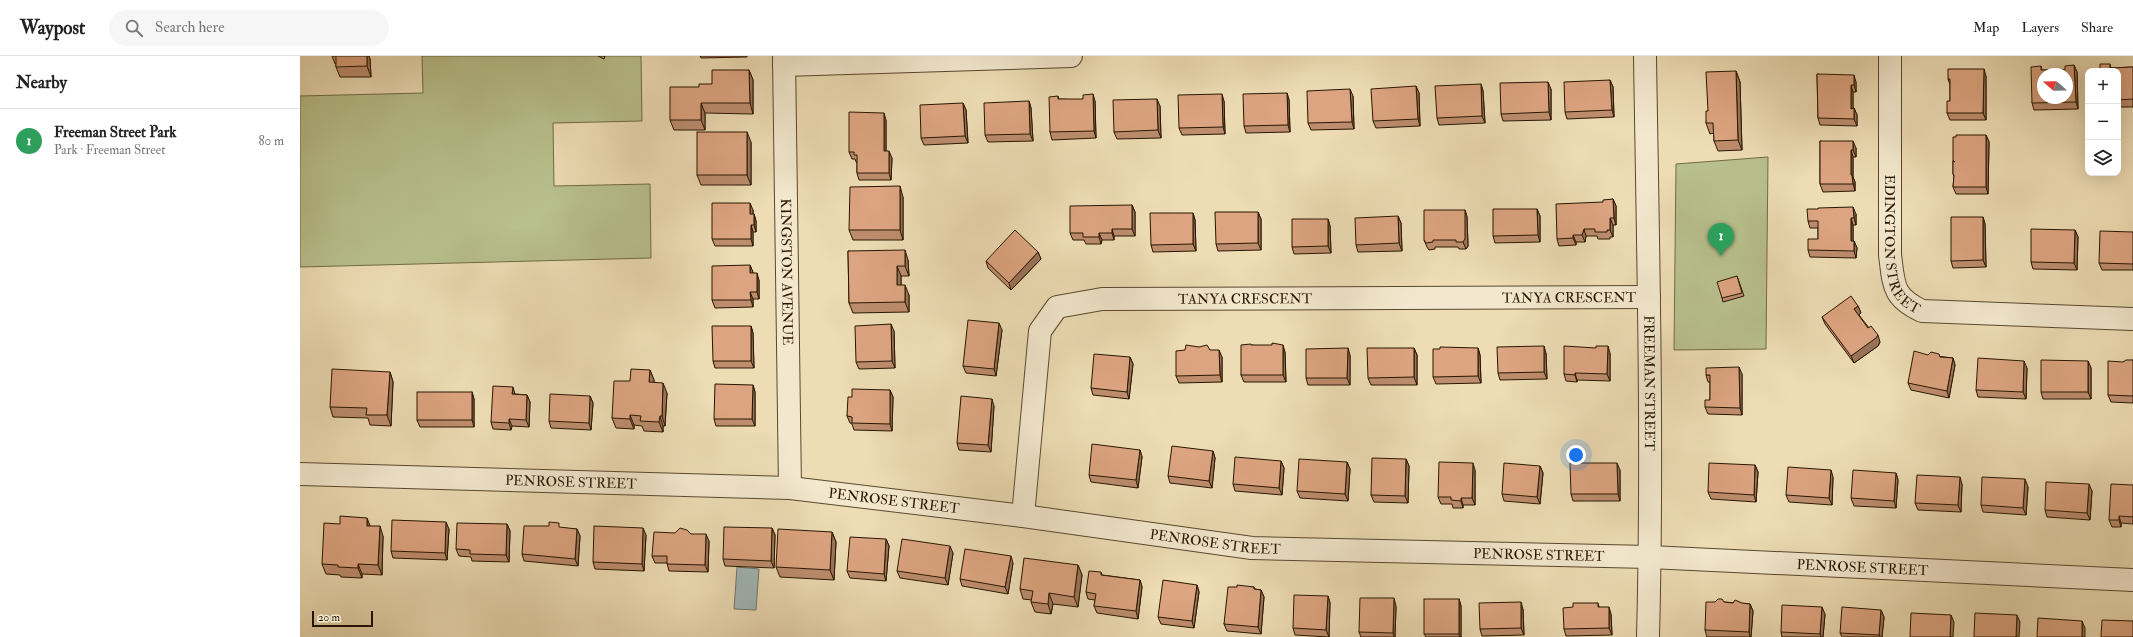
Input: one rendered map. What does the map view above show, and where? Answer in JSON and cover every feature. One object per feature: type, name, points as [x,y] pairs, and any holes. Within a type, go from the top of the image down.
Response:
[{"type":"street","points":[[784,60],[1071,56]]},
{"type":"street","name":"FREEMAN STREET","points":[[1645,56],[1649,297],[1650,557],[1648,637]]},
{"type":"street","name":"EDINGTON STREET","points":[[1890,56],[1890,255],[1893,280],[1897,293],[1908,304],[1922,311],[2133,319]]},
{"type":"street","name":"KINGSTON AVENUE","points":[[784,60],[790,488]]},
{"type":"street","name":"TANYA CRESCENT","points":[[1023,516],[1040,331],[1057,307],[1102,299],[1649,297]]},
{"type":"street","name":"PENROSE STREET","points":[[300,474],[790,488],[1023,516],[1252,548],[1650,557],[2133,580]]},
{"type":"green space","points":[[422,56],[641,56],[642,121],[553,123],[554,186],[650,184],[651,258],[300,267],[300,96],[423,93]]},
{"type":"green space","points":[[1768,157],[1766,349],[1674,350],[1676,164]]},
{"type":"water","points":[[737,567],[759,569],[756,610],[734,609]]},
{"type":"building","points":[[336,56],[367,56],[367,66],[336,67]]},
{"type":"building","points":[[2100,64],[2110,64],[2110,68],[2100,68]]},
{"type":"building","points":[[2074,65],[2076,102],[2073,102],[2073,68],[2065,68],[2065,66]]},
{"type":"building","points":[[2041,66],[2041,68],[2037,68],[2037,103],[2032,103],[2031,67]]},
{"type":"building","points":[[2133,67],[2133,99],[2121,100],[2121,68],[2110,68]]},
{"type":"building","points":[[1948,69],[1984,69],[1983,113],[1947,113],[1947,101],[1950,101],[1950,79],[1948,79]]},
{"type":"building","points":[[712,70],[749,70],[750,103],[701,103],[701,120],[670,120],[670,87],[699,87],[699,84],[712,84]]},
{"type":"building","points":[[1736,71],[1738,140],[1714,141],[1713,123],[1706,123],[1706,111],[1708,111],[1706,72]]},
{"type":"building","points":[[1817,74],[1854,75],[1854,85],[1851,85],[1851,109],[1854,108],[1854,119],[1818,118]]},
{"type":"building","points":[[1610,80],[1612,110],[1565,112],[1564,82]]},
{"type":"building","points":[[1548,82],[1549,112],[1501,114],[1500,83]]},
{"type":"building","points":[[1481,84],[1482,116],[1437,118],[1435,86]]},
{"type":"building","points":[[1416,86],[1418,119],[1373,121],[1371,89]]},
{"type":"building","points":[[1350,89],[1352,122],[1308,123],[1307,91]]},
{"type":"building","points":[[1287,93],[1288,125],[1244,126],[1243,94]]},
{"type":"building","points":[[1093,94],[1094,131],[1050,132],[1049,97],[1058,96],[1058,99],[1083,99],[1083,95]]},
{"type":"building","points":[[1222,94],[1223,127],[1179,128],[1178,95]]},
{"type":"building","points":[[1157,99],[1158,130],[1114,132],[1113,100]]},
{"type":"building","points":[[1029,101],[1030,134],[985,135],[984,103]]},
{"type":"building","points":[[963,103],[965,136],[921,138],[920,105]]},
{"type":"building","points":[[849,112],[884,113],[884,151],[889,151],[889,173],[857,173],[857,155],[854,155],[854,152],[849,152]]},
{"type":"building","points":[[697,132],[747,132],[747,175],[697,175]]},
{"type":"building","points":[[1956,135],[1986,135],[1986,187],[1953,187],[1953,161],[1955,162],[1953,160],[1953,137],[1956,137]]},
{"type":"building","points":[[1820,141],[1853,141],[1853,150],[1851,150],[1851,175],[1853,184],[1820,184]]},
{"type":"building","points":[[900,186],[900,230],[849,230],[850,187]]},
{"type":"building","points":[[1613,199],[1614,218],[1610,218],[1610,230],[1607,230],[1607,232],[1595,232],[1595,229],[1584,229],[1582,235],[1573,235],[1573,238],[1557,239],[1556,204],[1603,202],[1603,200]]},
{"type":"building","points":[[712,203],[750,203],[750,214],[754,214],[754,225],[751,225],[751,239],[712,239]]},
{"type":"building","points":[[1132,205],[1132,229],[1112,229],[1112,233],[1099,233],[1099,237],[1083,237],[1083,233],[1070,233],[1070,206]]},
{"type":"building","points":[[1853,207],[1854,218],[1851,218],[1851,241],[1854,241],[1854,251],[1808,250],[1808,239],[1818,239],[1818,221],[1808,221],[1807,209]]},
{"type":"building","points":[[1493,209],[1537,209],[1538,235],[1493,236]]},
{"type":"building","points":[[1424,210],[1465,210],[1465,239],[1463,242],[1456,242],[1456,240],[1433,240],[1433,242],[1426,243],[1424,240]]},
{"type":"building","points":[[1215,212],[1258,212],[1258,243],[1216,244]]},
{"type":"building","points":[[1150,213],[1193,213],[1193,244],[1151,245]]},
{"type":"building","points":[[1398,216],[1399,243],[1356,245],[1355,218]]},
{"type":"building","points":[[1951,217],[1983,217],[1983,260],[1951,261]]},
{"type":"building","points":[[1292,219],[1328,219],[1328,246],[1292,247]]},
{"type":"building","points":[[2031,229],[2075,230],[2074,263],[2031,262]]},
{"type":"building","points":[[1015,230],[1038,252],[1009,283],[986,261]]},
{"type":"building","points":[[2100,231],[2133,232],[2133,264],[2099,263]]},
{"type":"building","points":[[905,250],[905,266],[897,266],[897,285],[905,285],[905,302],[849,303],[848,251]]},
{"type":"building","points":[[750,265],[750,273],[757,273],[757,292],[750,292],[751,300],[712,300],[712,266]]},
{"type":"building","points":[[1737,276],[1742,293],[1722,298],[1717,282]]},
{"type":"building","points":[[1851,296],[1858,306],[1854,309],[1868,328],[1871,326],[1878,335],[1851,356],[1822,317]]},
{"type":"building","points":[[968,320],[999,323],[994,369],[963,366]]},
{"type":"building","points":[[891,324],[892,361],[856,362],[855,326]]},
{"type":"building","points":[[712,326],[751,326],[751,361],[713,361]]},
{"type":"building","points":[[1272,343],[1283,345],[1283,375],[1241,375],[1241,345],[1272,345]]},
{"type":"building","points":[[1186,345],[1199,347],[1207,345],[1210,350],[1219,350],[1220,375],[1176,376],[1176,351],[1185,350]]},
{"type":"building","points":[[1544,346],[1544,372],[1498,373],[1497,347]]},
{"type":"building","points":[[1564,346],[1596,348],[1596,346],[1608,346],[1607,374],[1564,374]]},
{"type":"building","points":[[1440,347],[1478,348],[1478,376],[1433,377],[1433,349],[1440,349]]},
{"type":"building","points":[[1348,348],[1347,378],[1306,378],[1306,349]]},
{"type":"building","points":[[1367,348],[1414,348],[1414,377],[1368,378]]},
{"type":"building","points":[[1914,351],[1928,355],[1931,352],[1939,354],[1940,357],[1953,358],[1947,391],[1908,383]]},
{"type":"building","points":[[1094,354],[1130,357],[1127,392],[1091,388]]},
{"type":"building","points":[[1978,358],[2024,361],[2023,392],[1976,390]]},
{"type":"building","points":[[2041,360],[2088,361],[2088,392],[2041,392]]},
{"type":"building","points":[[2126,360],[2133,360],[2133,396],[2108,395],[2108,361],[2123,362]]},
{"type":"building","points":[[1739,367],[1740,408],[1705,407],[1705,400],[1710,400],[1710,375],[1706,375],[1706,368]]},
{"type":"building","points":[[332,369],[390,372],[387,415],[366,415],[367,408],[330,407]]},
{"type":"building","points":[[631,369],[650,370],[649,382],[663,383],[662,416],[660,416],[659,422],[640,421],[641,416],[630,415],[630,419],[612,418],[614,381],[630,381]]},
{"type":"building","points":[[715,384],[753,385],[752,419],[714,419]]},
{"type":"building","points":[[493,386],[513,387],[512,394],[527,395],[526,420],[509,419],[509,423],[491,422]]},
{"type":"building","points":[[852,389],[890,390],[890,424],[852,423],[852,417],[847,416],[848,397],[852,397]]},
{"type":"building","points":[[417,392],[472,392],[472,420],[417,420]]},
{"type":"building","points":[[550,394],[590,396],[589,423],[549,421]]},
{"type":"building","points":[[961,396],[992,399],[988,445],[957,443]]},
{"type":"building","points":[[1092,444],[1140,450],[1136,480],[1089,475]]},
{"type":"building","points":[[1172,446],[1213,451],[1209,481],[1168,476]]},
{"type":"building","points":[[1235,457],[1281,461],[1279,488],[1233,484]]},
{"type":"building","points":[[1372,458],[1406,459],[1405,496],[1371,495]]},
{"type":"building","points":[[1299,459],[1347,462],[1345,494],[1297,491]]},
{"type":"building","points":[[1439,462],[1473,463],[1472,498],[1461,498],[1461,501],[1451,500],[1451,497],[1438,497]]},
{"type":"building","points":[[1504,463],[1540,466],[1537,497],[1502,494]]},
{"type":"building","points":[[1570,463],[1617,463],[1618,494],[1571,494]]},
{"type":"building","points":[[1709,463],[1755,465],[1754,495],[1708,492]]},
{"type":"building","points":[[1788,467],[1831,470],[1829,498],[1786,495]]},
{"type":"building","points":[[1853,470],[1896,473],[1894,501],[1851,498]]},
{"type":"building","points":[[1917,475],[1960,477],[1958,505],[1915,503]]},
{"type":"building","points":[[1982,477],[2025,479],[2023,508],[1981,505]]},
{"type":"building","points":[[2046,482],[2089,484],[2087,513],[2045,510]]},
{"type":"building","points":[[2111,484],[2133,485],[2133,517],[2119,516],[2119,520],[2109,520]]},
{"type":"building","points":[[340,516],[367,518],[367,526],[380,526],[378,565],[358,564],[358,568],[338,567],[338,565],[322,564],[324,523],[340,524]]},
{"type":"building","points":[[392,520],[446,522],[445,553],[391,551]]},
{"type":"building","points":[[549,522],[559,523],[559,527],[577,529],[575,559],[522,554],[524,526],[549,526]]},
{"type":"building","points":[[457,523],[507,524],[506,555],[470,554],[470,550],[456,549]]},
{"type":"building","points":[[594,526],[643,528],[642,564],[593,562]]},
{"type":"building","points":[[724,527],[772,528],[771,561],[723,559]]},
{"type":"building","points":[[680,528],[687,530],[691,534],[706,534],[705,565],[667,564],[667,556],[652,556],[654,532],[675,533]]},
{"type":"building","points":[[778,529],[832,532],[830,570],[776,567]]},
{"type":"building","points":[[850,537],[886,539],[884,574],[847,571]]},
{"type":"building","points":[[902,539],[950,546],[945,578],[897,571]]},
{"type":"building","points":[[965,549],[1011,556],[1005,587],[960,579]]},
{"type":"building","points":[[1024,558],[1078,565],[1074,597],[1049,593],[1048,604],[1031,602],[1033,591],[1020,589]]},
{"type":"building","points":[[1089,571],[1101,572],[1101,575],[1140,580],[1136,611],[1094,606],[1096,594],[1086,592]]},
{"type":"building","points":[[1163,580],[1197,585],[1192,621],[1158,617]]},
{"type":"building","points":[[1237,585],[1254,587],[1254,589],[1261,590],[1258,627],[1224,624],[1228,587],[1237,587]]},
{"type":"building","points":[[1294,595],[1328,596],[1326,630],[1293,628]]},
{"type":"building","points":[[1360,598],[1394,598],[1393,633],[1359,632]]},
{"type":"building","points":[[1424,599],[1459,599],[1459,634],[1424,634]]},
{"type":"building","points":[[1718,599],[1722,599],[1724,602],[1733,603],[1735,600],[1750,604],[1749,632],[1705,630],[1706,602],[1715,602]]},
{"type":"building","points":[[1521,602],[1521,628],[1480,629],[1479,603]]},
{"type":"building","points":[[1573,603],[1598,603],[1598,607],[1609,607],[1609,628],[1564,629],[1563,608],[1573,607]]},
{"type":"building","points":[[1782,605],[1822,607],[1820,634],[1781,632]]},
{"type":"building","points":[[1842,607],[1881,610],[1879,635],[1840,633]]},
{"type":"building","points":[[1911,613],[1951,615],[1950,637],[1910,637]]},
{"type":"building","points":[[1975,613],[2017,615],[2016,637],[1974,637]]},
{"type":"building","points":[[2038,618],[2082,621],[2082,637],[2037,637]]},
{"type":"building","points":[[2102,620],[2133,621],[2133,637],[2101,637]]},
{"type":"place","name":"Freeman Street Park","points":[[1721,256]]}]
